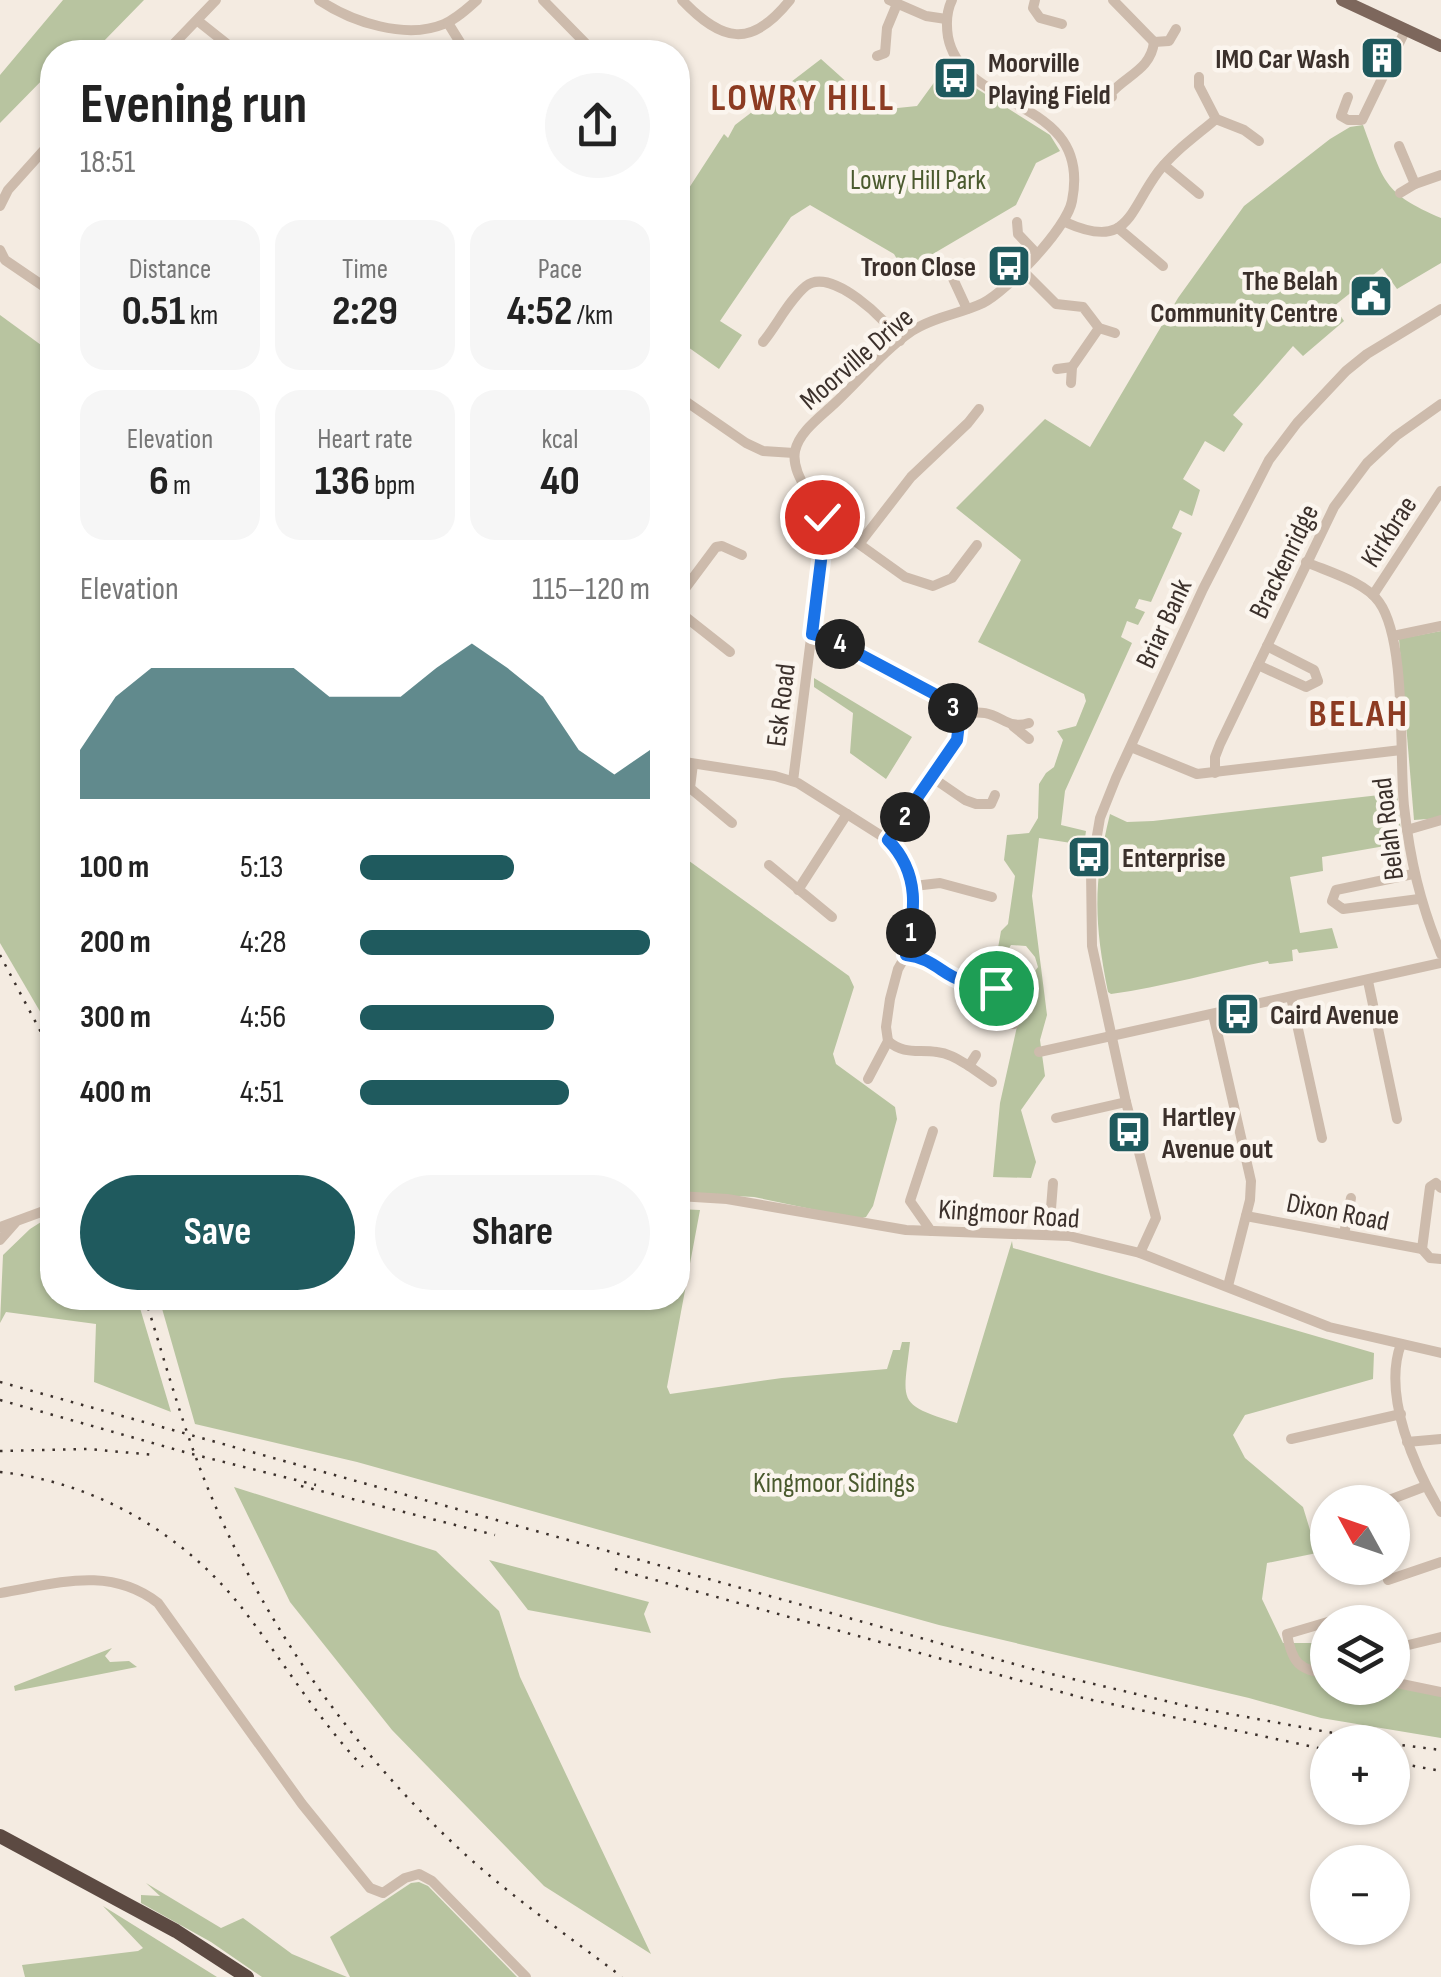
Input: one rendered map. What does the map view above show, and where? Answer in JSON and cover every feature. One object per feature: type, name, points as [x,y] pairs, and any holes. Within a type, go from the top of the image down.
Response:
[{"type":"highway","points":[[0,1836],[176,1931],[247,1977]]},
{"type":"main road","points":[[1342,0],[1441,46]]},
{"type":"street","points":[[178,40],[216,0]]},
{"type":"street","points":[[320,0],[359,20],[426,29],[448,23],[476,0]]},
{"type":"street","points":[[542,0],[582,40]]},
{"type":"street","points":[[682,0],[707,25],[737,35],[768,25],[790,0]]},
{"type":"street","points":[[952,0],[946,18],[950,43],[963,66],[1051,125],[1063,139],[1074,172],[1073,199],[1065,222],[1095,232],[1118,228],[1136,212],[1164,164],[1216,120]]},
{"type":"street","points":[[1035,0],[1032,8],[1040,18],[1062,24]]},
{"type":"street","points":[[1113,0],[1154,42],[1169,41],[1176,29]]},
{"type":"street","points":[[884,56],[893,2],[926,16],[946,18]]},
{"type":"street","points":[[198,21],[222,40]]},
{"type":"street","points":[[448,23],[459,40]]},
{"type":"street","points":[[1348,97],[1340,116],[1362,120],[1406,30]]},
{"type":"street","points":[[1112,98],[1114,90],[1151,57],[1154,42]]},
{"type":"street","points":[[1199,77],[1199,86],[1216,120],[1244,130],[1260,142]]},
{"type":"street","points":[[1398,146],[1415,184]]},
{"type":"street","points":[[0,206],[8,190],[40,154]]},
{"type":"street","points":[[1164,164],[1199,194]]},
{"type":"street","points":[[1400,193],[1441,175]]},
{"type":"street","points":[[1017,222],[1018,234],[1036,253]]},
{"type":"street","name":"Moorville Drive","points":[[794,453],[804,433],[900,341],[927,322],[990,299],[1065,222]]},
{"type":"street","points":[[1118,228],[1163,266]]},
{"type":"street","points":[[2,256],[40,283]]},
{"type":"street","points":[[1021,269],[1048,299],[1056,304],[1083,307],[1099,328],[1115,333]]},
{"type":"street","points":[[949,270],[967,309]]},
{"type":"street","points":[[763,342],[805,287],[818,282],[867,304],[900,341]]},
{"type":"street","name":"Briar Bank","points":[[1140,1253],[1156,1218],[1092,946],[1091,870],[1106,802],[1233,526],[1269,460],[1346,370],[1441,309]]},
{"type":"street","points":[[1071,383],[1072,367],[1099,328]]},
{"type":"street","points":[[1057,368],[1072,367]]},
{"type":"street","points":[[690,404],[746,443],[763,450],[794,453],[797,471],[820,510],[824,536],[812,634],[831,639],[942,698],[960,715]]},
{"type":"street","name":"Brackenridge","points":[[1216,773],[1220,744],[1334,508],[1367,463],[1441,404]]},
{"type":"street","points":[[860,543],[911,477],[980,408]]},
{"type":"street","name":"Kirkbrae","points":[[1373,595],[1441,491]]},
{"type":"street","points":[[824,536],[841,536],[860,543],[905,577],[933,586],[952,578],[977,545]]},
{"type":"street","points":[[690,582],[716,547],[742,556]]},
{"type":"street","points":[[1306,562],[1373,595]]},
{"type":"street","name":"Belah Road","points":[[1373,595],[1386,613],[1392,636],[1413,874],[1419,900],[1437,932],[1441,954]]},
{"type":"street","points":[[690,620],[730,652]]},
{"type":"street","points":[[1392,636],[1441,626]]},
{"type":"street","name":"Esk Road","points":[[793,781],[812,634]]},
{"type":"street","points":[[1258,666],[1306,687],[1318,681],[1314,670],[1267,646]]},
{"type":"street","points":[[960,715],[986,711],[1029,738]]},
{"type":"street","points":[[888,840],[957,740],[960,715]]},
{"type":"street","points":[[1012,726],[1029,723]]},
{"type":"street","points":[[1131,747],[1190,773],[1401,750]]},
{"type":"street","points":[[732,823],[690,788],[692,764],[793,781],[888,840],[906,864],[914,886],[915,915],[890,998],[888,1041],[868,1078]]},
{"type":"street","points":[[932,778],[976,804],[993,800],[1002,814]]},
{"type":"street","points":[[798,890],[847,814]]},
{"type":"street","points":[[1407,830],[1441,820]]},
{"type":"street","points":[[768,864],[832,918]]},
{"type":"street","points":[[1413,874],[1336,890],[1332,901],[1343,909],[1419,900]]},
{"type":"street","points":[[914,886],[940,882],[986,890]]},
{"type":"street","points":[[906,955],[932,962],[961,982],[977,982],[994,971],[997,1022],[1014,1024]]},
{"type":"street","points":[[1039,1052],[1441,963]]},
{"type":"street","points":[[1368,981],[1397,1118]]},
{"type":"street","points":[[1291,997],[1322,1138]]},
{"type":"street","points":[[1213,1014],[1251,1181],[1228,1286]]},
{"type":"street","points":[[888,1041],[897,1049],[973,1060],[992,1082]]},
{"type":"street","points":[[1056,1118],[1126,1102]]},
{"type":"street","points":[[931,1230],[910,1201],[932,1131]]},
{"type":"street","points":[[1049,1234],[1053,1183]]},
{"type":"street","points":[[1422,1249],[1430,1187],[1436,1183],[1441,1188]]},
{"type":"street","name":"Kingmoor Road","points":[[690,1197],[727,1199],[871,1225],[1070,1236],[1140,1253],[1329,1327],[1441,1353]]},
{"type":"street","points":[[1344,1234],[1351,1198]]},
{"type":"street","points":[[0,1227],[40,1213]]},
{"type":"street","name":"Dixon Road","points":[[1246,1216],[1422,1249],[1430,1258],[1441,1260]]},
{"type":"street","points":[[0,1240],[16,1222]]},
{"type":"street","points":[[1401,1344],[1396,1370],[1407,1442],[1441,1512]]},
{"type":"street","points":[[1291,1438],[1401,1414]]},
{"type":"street","points":[[1407,1442],[1441,1439]]},
{"type":"street","points":[[1410,1573],[1441,1562]]},
{"type":"street","points":[[0,1593],[107,1579],[145,1592],[158,1602],[302,1804],[370,1888],[384,1893],[405,1878],[419,1874],[432,1882],[526,1977]]},
{"type":"street","points":[[1310,1627],[1288,1634],[1291,1659],[1310,1672]]},
{"type":"street","points":[[1410,1645],[1441,1638]]},
{"type":"street","points":[[1410,1686],[1441,1692]]},
{"type":"green space","points":[[63,0],[144,0],[105,40],[40,40],[40,82],[0,123],[0,75]]},
{"type":"green space","name":"Lowry Hill Park","points":[[821,59],[878,110],[917,106],[949,62],[971,85],[1050,135],[1060,151],[1036,163],[1016,205],[904,271],[894,254],[810,205],[791,217],[720,321],[742,335],[719,369],[690,348],[690,186],[724,134],[728,138],[735,125]]},
{"type":"green space","points":[[1363,125],[1388,184],[1407,201],[1441,218],[1441,263],[1397,289],[1382,268],[1334,306],[1344,321],[1303,356],[1293,346],[1233,415],[1243,424],[1224,452],[1205,441],[1183,479],[1200,490],[1192,516],[1180,510],[1172,528],[1182,533],[1151,602],[1139,599],[1135,608],[1145,612],[1138,625],[1127,621],[1121,637],[1132,643],[1065,791],[1061,825],[1086,831],[1084,845],[1039,838],[1032,896],[1047,1015],[1040,1040],[1045,1076],[1021,1110],[1036,1162],[1031,1178],[993,1177],[1000,1103],[1020,1013],[1026,1002],[1037,996],[1035,957],[1026,946],[998,948],[1001,931],[1008,924],[1015,876],[1004,860],[1007,835],[1029,833],[1038,818],[1039,784],[1054,767],[1063,740],[1057,731],[1076,726],[1086,701],[1084,694],[978,642],[1021,560],[956,508],[1045,419],[1090,447],[1178,298],[1244,206],[1330,139],[1350,127]]},
{"type":"green space","points":[[0,315],[40,344],[40,1011],[0,943]]},
{"type":"green space","points":[[1441,631],[1441,818],[1414,820],[1399,639]]},
{"type":"green space","points":[[814,678],[912,737],[886,779],[850,753],[853,713],[814,687]]},
{"type":"green space","points":[[1397,793],[1402,843],[1322,857],[1323,871],[1290,877],[1300,933],[1332,928],[1338,948],[1299,953],[1297,949],[1292,950],[1293,961],[1268,961],[1151,987],[1108,992],[1097,903],[1110,814],[1127,822],[1153,821]]},
{"type":"green space","points":[[690,862],[849,976],[854,987],[833,1054],[836,1064],[895,1107],[897,1119],[873,1206],[866,1217],[859,1219],[754,1197],[690,1194]]},
{"type":"green space","name":"Kingmoor Sidings","points":[[690,1210],[700,1210],[690,1264]]},
{"type":"green space","points":[[40,1223],[40,1310],[141,1310],[171,1412],[94,1382],[96,1324],[6,1312],[0,1323],[3,1255]]},
{"type":"green space","name":"Kingmoor Sidings","points":[[1012,1241],[1013,1248],[1374,1353],[1373,1379],[1245,1415],[1233,1435],[1245,1458],[1303,1507],[1310,1530],[1310,1554],[1267,1563],[1262,1599],[1283,1643],[1310,1643],[1310,1705],[1410,1705],[1410,1688],[1441,1696],[1441,1738],[1410,1733],[1410,1725],[1363,1725],[1321,1718],[939,1625],[357,1462],[195,1424],[162,1310],[681,1310],[667,1387],[670,1394],[782,1378],[887,1369],[893,1350],[900,1350],[902,1342],[910,1342],[908,1398],[923,1411],[957,1423]]},
{"type":"green space","points":[[234,1487],[436,1551],[499,1611],[520,1677],[651,1954],[544,1886],[392,1730],[290,1602]]},
{"type":"green space","points":[[489,1560],[649,1602],[644,1614],[651,1633],[528,1610]]},
{"type":"green space","points":[[112,1648],[105,1656],[110,1662],[129,1661],[137,1667],[15,1691],[14,1686]]},
{"type":"green space","points":[[146,1883],[221,1928],[243,1918],[292,1954],[347,1977],[262,1977],[211,1942],[141,1903],[141,1895],[160,1896]]},
{"type":"green space","points":[[411,1883],[428,1886],[517,1977],[350,1977],[330,1937]]},
{"type":"green space","points":[[103,1906],[217,1977],[25,1977],[22,1965],[143,1948]]},
{"type":"railway","points":[[0,955],[40,1030]]},
{"type":"railway","points":[[149,1310],[186,1428],[223,1523],[276,1624],[307,1672],[377,1763],[455,1845],[622,1977]]},
{"type":"railway","points":[[0,1382],[1043,1672],[1187,1706],[1310,1729]]},
{"type":"railway","points":[[0,1400],[316,1485]]},
{"type":"railway","points":[[0,1451],[88,1449],[155,1455]]},
{"type":"railway","points":[[0,1472],[70,1487],[103,1500],[165,1535],[193,1557],[242,1608],[315,1709],[363,1767]]},
{"type":"railway","points":[[301,1486],[495,1535]]},
{"type":"railway","points":[[615,1569],[1083,1698],[1310,1746]]},
{"type":"railway","points":[[1410,1746],[1441,1750]]},
{"type":"railway","points":[[1410,1765],[1441,1771]]},
{"type":"place","name":"IMO Car Wash","points":[[1382,58]]},
{"type":"place","name":"Moorville Playing Field","points":[[955,78]]},
{"type":"place","name":"Troon Close","points":[[1009,266]]},
{"type":"place","name":"The Belah Community Centre","points":[[1371,296]]},
{"type":"place","name":"Enterprise","points":[[1089,857]]},
{"type":"place","name":"Caird Avenue","points":[[1238,1014]]},
{"type":"place","name":"Hartley Avenue out","points":[[1129,1132]]},
{"type":"district","name":"LOWRY HILL","points":[[803,97]]},
{"type":"district","name":"BELAH","points":[[1359,713]]},
{"type":"route","points":[[822,517],[824,536],[812,634],[831,639],[942,698],[960,715],[957,740],[888,840],[906,864],[914,886],[915,915],[906,955],[932,962],[961,982],[991,977],[996,988]]}]
